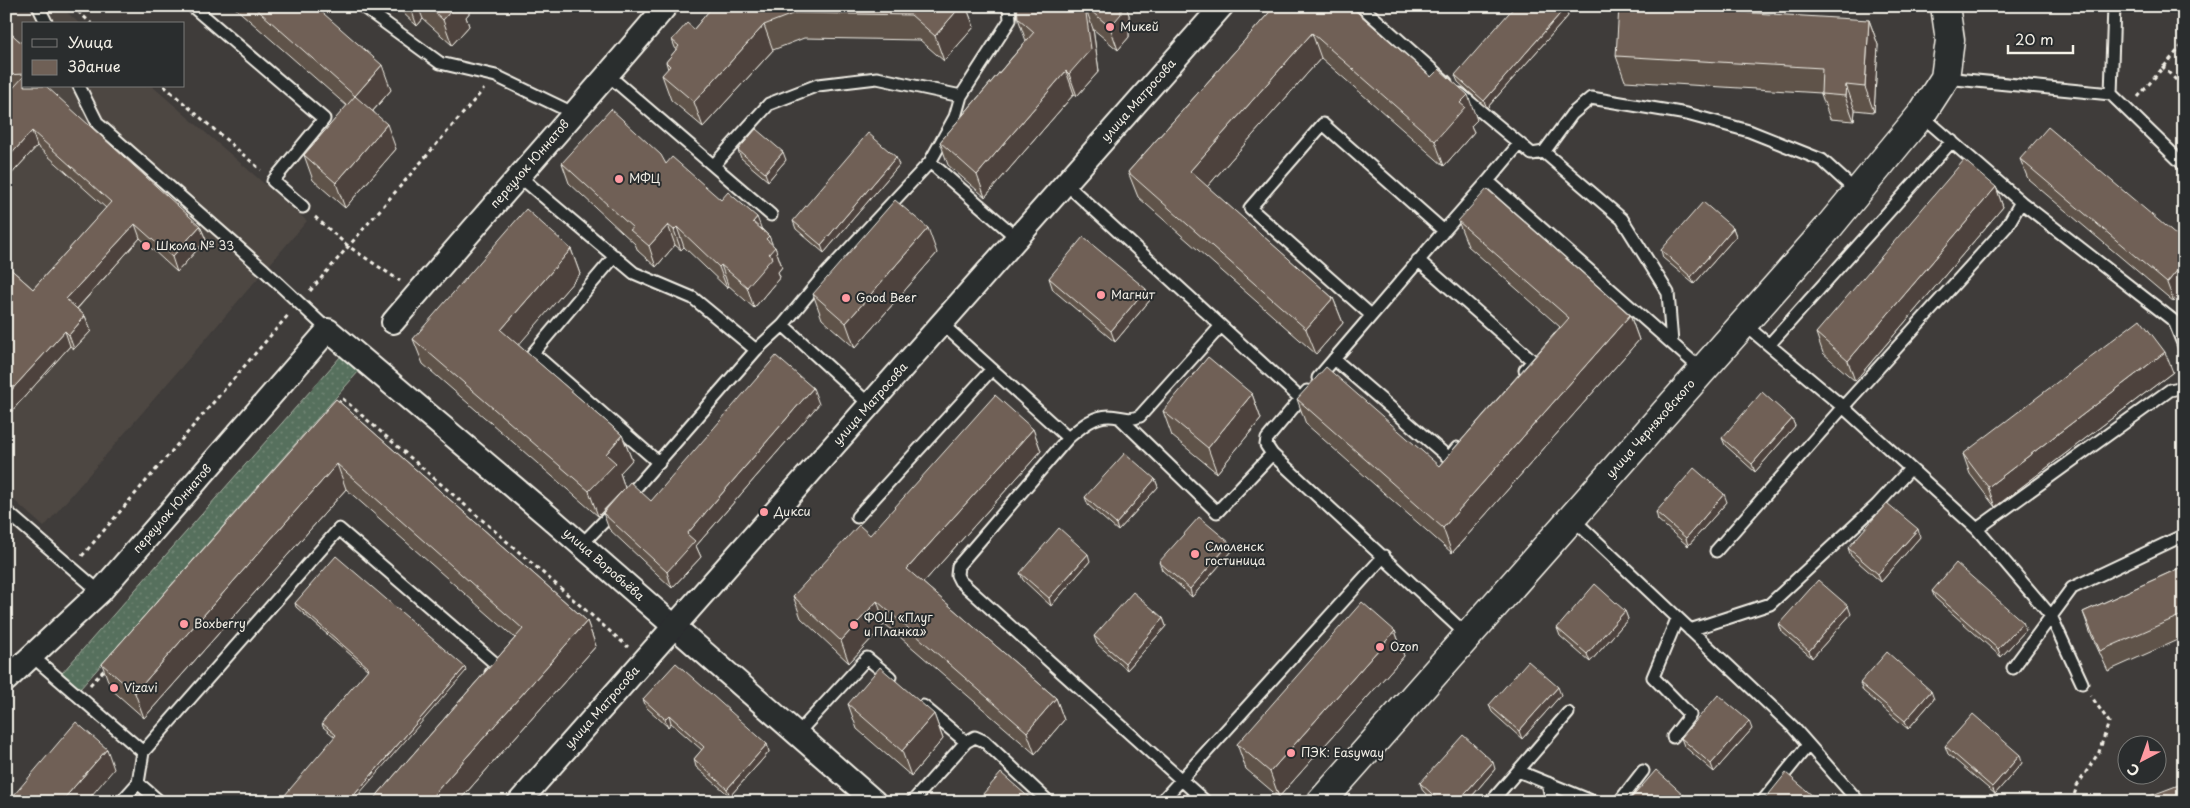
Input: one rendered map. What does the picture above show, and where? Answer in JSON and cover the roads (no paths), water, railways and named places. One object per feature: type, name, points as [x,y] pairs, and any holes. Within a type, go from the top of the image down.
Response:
[{"type":"street","name":"переулок Юннатов","points":[[393,322],[575,114],[666,6]]},
{"type":"street","name":"улица Матросова","points":[[519,802],[1222,6]]},
{"type":"street","name":"улица Черняховского","points":[[1321,802],[1573,520],[1744,324],[1921,115],[1944,78],[1950,40],[1945,6]]},
{"type":"street","name":"переулок Юннатов","points":[[6,680],[100,592],[328,330]]},
{"type":"street","name":"улица Воробьёва","points":[[328,330],[582,545],[875,802]]},
{"type":"lane","points":[[38,6],[46,22]]},
{"type":"lane","points":[[192,6],[324,120],[273,181],[303,207]]},
{"type":"lane","points":[[362,6],[440,63],[496,76],[575,114]]},
{"type":"lane","points":[[582,545],[659,463],[756,350],[783,325],[821,279],[930,162],[955,117],[961,96],[1010,20],[1009,6]]},
{"type":"lane","points":[[1361,6],[1493,124],[1532,154],[1544,152],[1572,114],[1591,98],[1687,114],[1749,131],[1822,160],[1857,192]]},
{"type":"lane","points":[[2112,94],[2114,6]]},
{"type":"lane","points":[[608,75],[771,215]]},
{"type":"lane","points":[[714,165],[768,104],[818,85],[877,78],[961,96]]},
{"type":"lane","points":[[1944,78],[2112,94],[2184,165]]},
{"type":"lane","points":[[80,88],[98,124],[328,330]]},
{"type":"lane","points":[[1921,115],[2021,202],[2174,321],[2184,346]]},
{"type":"lane","points":[[1371,315],[1250,208],[1323,124],[1444,231]]},
{"type":"lane","points":[[1769,345],[1952,141]]},
{"type":"lane","points":[[1468,636],[1272,454],[1266,445],[1267,439],[1300,399],[1519,144]]},
{"type":"lane","points":[[1544,152],[1622,219],[1668,293],[1672,343]]},
{"type":"lane","points":[[930,162],[1016,238]]},
{"type":"lane","points":[[519,176],[634,273],[693,298],[756,350]]},
{"type":"lane","points":[[1488,181],[1703,370]]},
{"type":"lane","points":[[1065,183],[1300,399]]},
{"type":"lane","points":[[1716,551],[2006,226],[2021,202]]},
{"type":"lane","points":[[615,256],[533,353],[659,463]]},
{"type":"lane","points":[[1418,260],[1533,361],[1520,376]]},
{"type":"lane","points":[[941,323],[1068,438]]},
{"type":"lane","points":[[1744,324],[1843,407],[1977,529],[2051,616],[2082,683]]},
{"type":"lane","points":[[783,325],[870,404]]},
{"type":"lane","points":[[1206,802],[960,581],[957,575],[958,566],[1068,438],[1089,420],[1108,416],[1132,420],[1140,416],[1220,327]]},
{"type":"lane","points":[[1334,359],[1449,458],[1468,436]]},
{"type":"lane","points":[[857,516],[992,369]]},
{"type":"lane","points":[[1977,529],[2170,390],[2184,387]]},
{"type":"lane","points":[[1120,418],[1217,512],[1272,454]]},
{"type":"lane","points":[[1690,630],[1770,604],[1877,505],[1910,469]]},
{"type":"lane","points":[[6,511],[100,592]]},
{"type":"lane","points":[[1573,520],[1792,726],[1859,802]]},
{"type":"lane","points":[[121,802],[138,783],[143,752],[339,529],[497,665],[485,679]]},
{"type":"lane","points":[[2013,668],[2072,588],[2184,535]]},
{"type":"lane","points":[[1161,802],[1384,556]]},
{"type":"lane","points":[[1673,737],[1690,716],[1653,677],[1677,619]]},
{"type":"lane","points":[[32,656],[143,752]]},
{"type":"lane","points":[[797,734],[867,658],[897,684]]},
{"type":"lane","points":[[912,696],[966,742]]},
{"type":"lane","points":[[1491,802],[1568,713]]},
{"type":"lane","points":[[912,802],[966,742],[974,737],[984,741],[1049,802]]},
{"type":"lane","points":[[1762,802],[1808,745]]},
{"type":"lane","points":[[1518,770],[1594,802]]},
{"type":"lane","points":[[1619,802],[1643,772]]},
{"type":"lane","points":[[138,783],[160,802]]},
{"type":"lane","points":[[1548,783],[1552,802]]},
{"type":"place","name":"Микей","points":[[1110,27]]},
{"type":"place","name":"МФЦ","points":[[619,179]]},
{"type":"place","name":"Школа № 33","points":[[146,246]]},
{"type":"place","name":"Магнит","points":[[1101,295]]},
{"type":"place","name":"Good Beer","points":[[846,298]]},
{"type":"place","name":"Дикси","points":[[764,512]]},
{"type":"place","name":"Смоленск гостиница","points":[[1195,554]]},
{"type":"place","name":"Boxberry","points":[[184,624]]},
{"type":"place","name":"ФОЦ «Плуг и Планка»","points":[[854,625]]},
{"type":"place","name":"Ozon","points":[[1380,647]]},
{"type":"place","name":"Vizavi","points":[[114,688]]},
{"type":"place","name":"ПЭК: Easyway","points":[[1291,753]]}]
